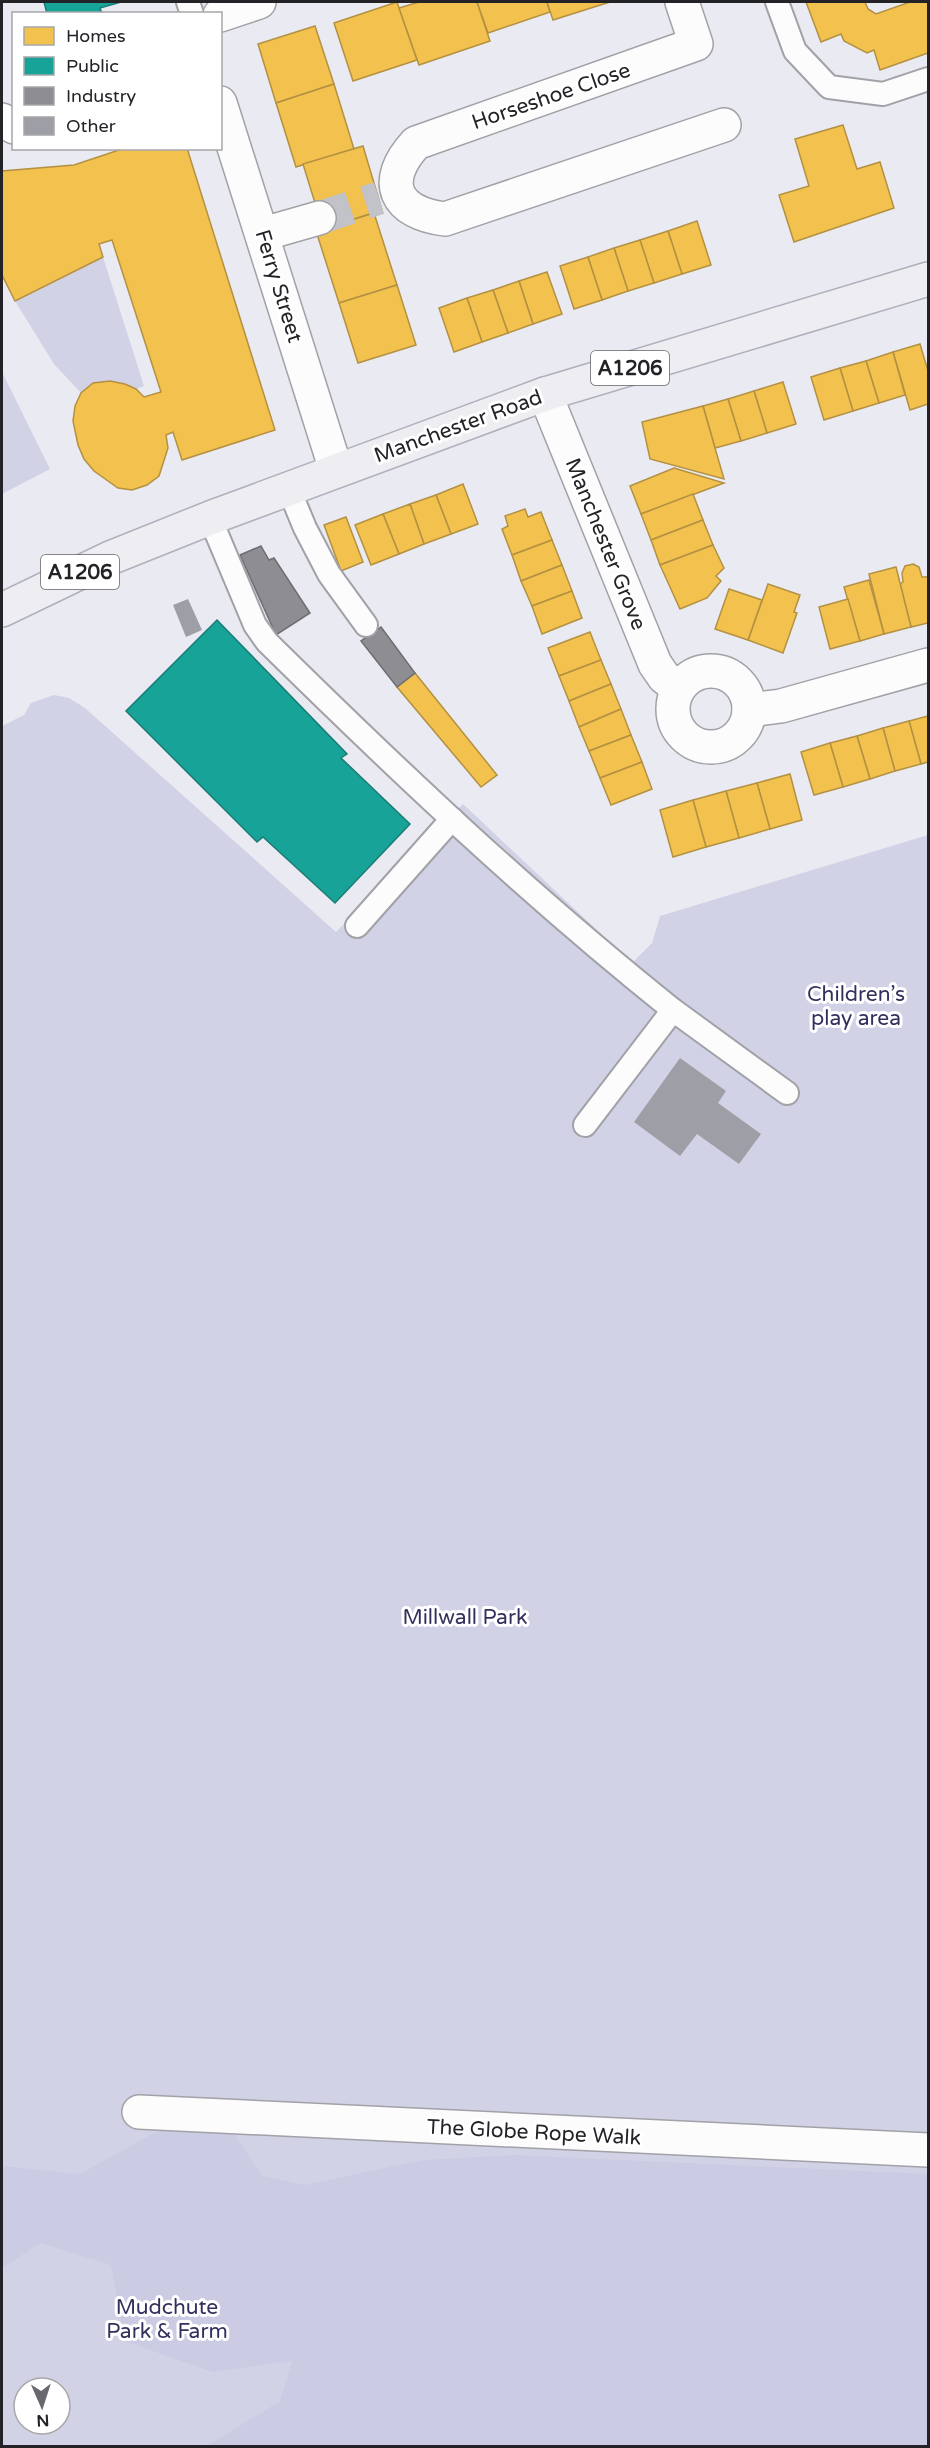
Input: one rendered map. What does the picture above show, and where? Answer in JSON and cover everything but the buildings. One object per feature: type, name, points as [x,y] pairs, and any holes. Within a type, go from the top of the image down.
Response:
[{"type":"main road","name":"Manchester Road","points":[[2,610],[110,558],[210,518],[288,487],[545,394],[928,279]]},
{"type":"street","points":[[222,14],[259,2]]},
{"type":"street","name":"Horseshoe Close","points":[[682,2],[696,44],[416,143],[402,159],[388,195],[425,216],[445,219],[724,125]]},
{"type":"street","name":"Ferry Street","points":[[222,109],[336,470]]},
{"type":"street","points":[[263,234],[319,218]]},
{"type":"street","name":"Manchester Grove","points":[[545,394],[655,664],[664,676],[678,688]]},
{"type":"street","points":[[749,710],[781,706],[928,665]]},
{"type":"street","points":[[710,670],[733,677],[742,686],[748,698],[747,723],[730,742],[718,747],[699,745],[683,735],[676,725],[672,712],[673,699],[678,688],[687,678],[697,672],[710,670]]},
{"type":"street","name":"The Globe Rope Walk","points":[[139,2112],[928,2150]]},
{"type":"lane","points":[[777,2],[795,51],[829,87],[883,94],[928,79]]},
{"type":"lane","points":[[288,487],[305,528],[329,574],[366,625]]},
{"type":"lane","points":[[210,518],[255,625],[267,642],[452,819],[616,965],[673,1010],[787,1093]]},
{"type":"lane","points":[[357,926],[452,819]]},
{"type":"lane","points":[[585,1125],[673,1010]]},
{"type":"green space","points":[[103,257],[144,386],[136,389],[114,381],[107,381],[81,393],[54,364],[15,301]]},
{"type":"green space","points":[[2,372],[50,469],[2,494]]},
{"type":"green space","name":"Millwall Park","points":[[54,695],[69,698],[85,708],[336,932],[463,804],[632,963],[652,943],[660,916],[928,835],[928,2446],[2,2446],[2,726],[24,715],[31,703]]},
{"type":"green space","name":"Mudchute Park & Farm","points":[[229,2126],[262,2176],[305,2185],[423,2160],[516,2155],[928,2174],[928,2446],[207,2446],[280,2401],[292,2361],[213,2372],[124,2341],[111,2265],[41,2243],[2,2268],[2,2166],[80,2174],[163,2128]]},
{"type":"tunnel","points":[[319,218],[379,198]]},
{"type":"park label","name":"Children’s play area","points":[[856,1006]]}]
